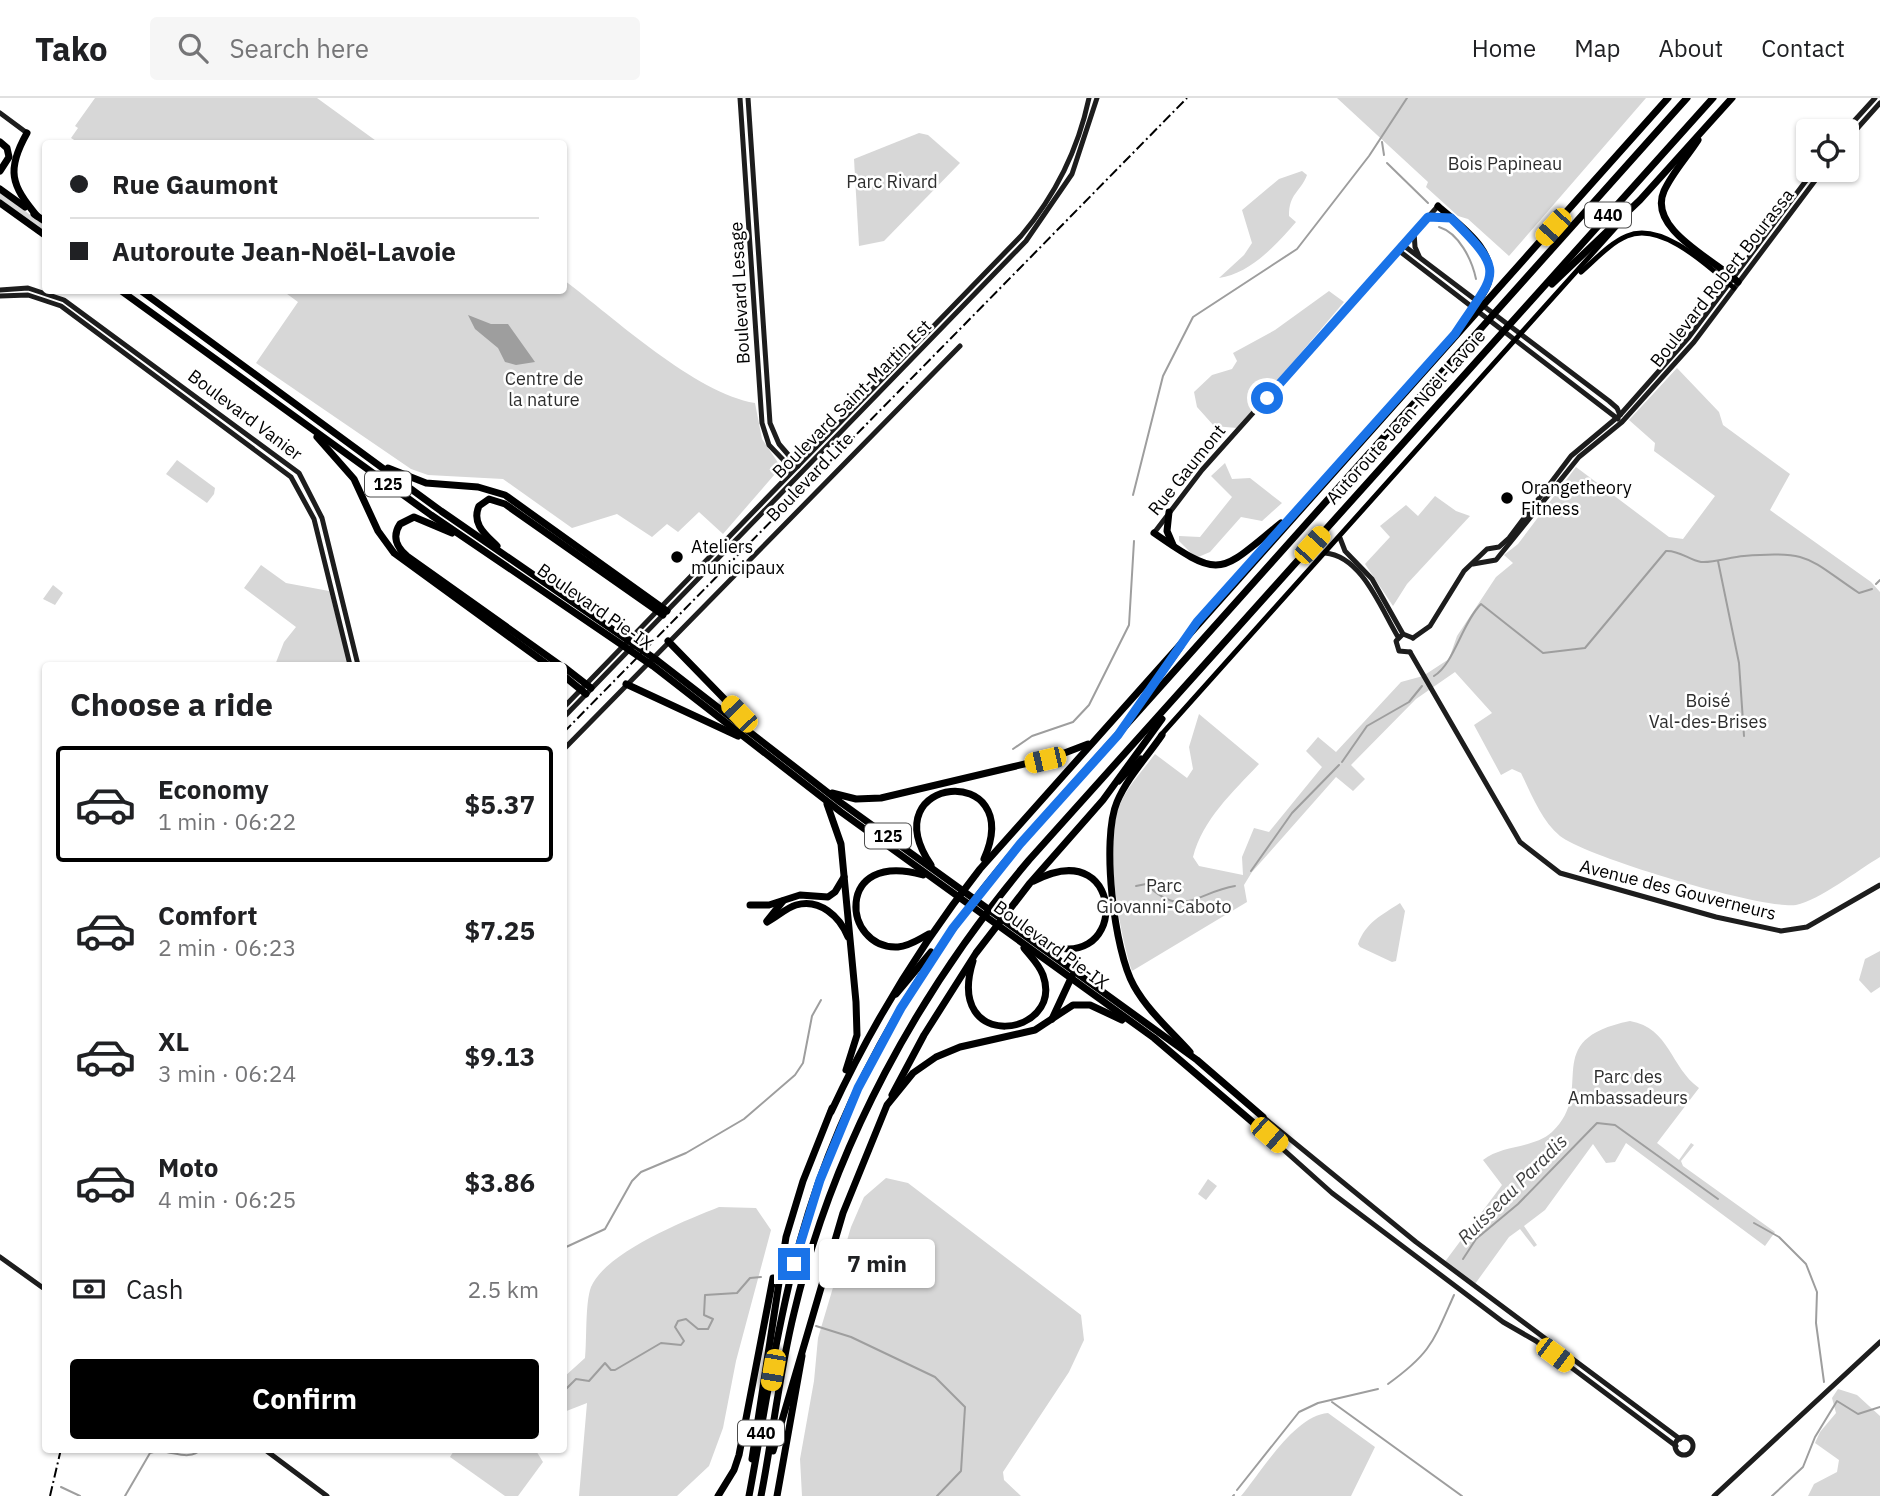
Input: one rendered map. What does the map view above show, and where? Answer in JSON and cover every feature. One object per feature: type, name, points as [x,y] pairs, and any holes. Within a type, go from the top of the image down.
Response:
[{"type":"highway","points":[[718,1496],[738,1461],[767,1304],[803,1181],[831,1112],[882,1010],[932,932],[980,869],[1089,743],[1668,98]]},
{"type":"highway","name":"Autoroute Jean-Noël-Lavoie","points":[[748,1496],[789,1285],[816,1192],[869,1066],[901,1008],[953,928],[1008,858],[1687,98]]},
{"type":"highway","name":"Autoroute Jean-Noël-Lavoie","points":[[762,1492],[785,1351],[806,1269],[851,1146],[890,1064],[947,968],[1002,893],[1713,98]]},
{"type":"highway","points":[[1504,331],[1640,200],[1732,98]]},
{"type":"highway","points":[[1712,120],[1664,190],[1661,210],[1664,219],[1675,232],[1734,283]]},
{"type":"highway","points":[[27,133],[15,164],[13,181],[19,195],[37,216]]},
{"type":"highway","points":[[0,142],[9,156],[7,165],[0,171]]},
{"type":"highway","points":[[0,188],[42,219]]},
{"type":"highway","points":[[2,206],[42,233]]},
{"type":"highway","points":[[1438,206],[1481,248],[1490,268],[1485,290],[1455,334]]},
{"type":"highway","points":[[1428,217],[1451,218]]},
{"type":"highway","name":"Boulevard Pie-IX","points":[[125,294],[472,542],[621,639]]},
{"type":"highway","name":"Boulevard Pie-IX","points":[[144,294],[748,730],[933,874],[1072,975],[1256,1125]]},
{"type":"highway","points":[[304,424],[354,479],[381,536],[394,553],[544,662]]},
{"type":"highway","points":[[374,462],[422,482],[483,487],[505,495],[662,611]]},
{"type":"highway","points":[[505,555],[477,522],[478,508],[487,500],[505,504],[662,611]]},
{"type":"highway","points":[[1154,533],[1202,564],[1226,565],[1242,556],[1298,509]]},
{"type":"highway","points":[[1169,512],[1167,531],[1174,546]]},
{"type":"highway","points":[[472,542],[417,517],[401,523],[395,536],[398,547],[407,556],[556,662]]},
{"type":"highway","points":[[1118,735],[1197,622]]},
{"type":"highway","points":[[668,641],[739,714],[748,730]]},
{"type":"highway","name":"Boulevard Pie-IX","points":[[655,664],[825,800],[933,874]]},
{"type":"highway","points":[[567,671],[586,689]]},
{"type":"highway","points":[[567,678],[586,689]]},
{"type":"highway","points":[[762,1492],[805,1334],[847,1200],[887,1105],[923,1035],[976,953],[1030,883],[1103,800],[1189,683]]},
{"type":"highway","points":[[626,684],[751,742]]},
{"type":"highway","points":[[1162,735],[1124,789],[1111,820],[1109,846],[1117,925],[1121,953],[1136,990],[1197,1060]]},
{"type":"highway","points":[[828,792],[856,799],[881,798],[1045,760],[1089,743]]},
{"type":"highway","points":[[933,874],[919,846],[916,824],[926,803],[936,795],[951,790],[974,795],[991,816],[992,839],[980,869]]},
{"type":"highway","points":[[825,800],[838,829],[845,876],[857,1029],[831,1112]]},
{"type":"highway","points":[[932,932],[904,946],[883,945],[864,931],[856,908],[863,886],[880,872],[899,869],[933,874]]},
{"type":"highway","points":[[1009,928],[1066,951],[1087,945],[1105,925],[1105,895],[1098,883],[1085,873],[1062,869],[1030,883]]},
{"type":"highway","points":[[750,905],[767,905],[802,895],[828,897],[835,892],[845,876]]},
{"type":"highway","points":[[783,901],[767,922],[793,906],[813,905],[839,919],[851,944]]},
{"type":"highway","points":[[882,1010],[953,928]]},
{"type":"highway","name":"Boulevard Pie-IX","points":[[1009,928],[1019,941],[1197,1060],[1263,1117]]},
{"type":"highway","points":[[976,953],[967,988],[974,1011],[994,1025],[1019,1025],[1038,1010],[1045,990],[1040,968],[1019,941]]},
{"type":"highway","points":[[1051,1019],[1072,975]]},
{"type":"highway","points":[[887,1105],[914,1073],[931,1059],[955,1049],[1029,1032],[1070,1007],[1084,1004],[1141,1029]]},
{"type":"highway","points":[[1225,1098],[1231,1096],[1233,1090]]},
{"type":"highway","points":[[748,1496],[786,1237]]},
{"type":"highway","points":[[777,1496],[805,1334]]},
{"type":"main road","points":[[1103,800],[1640,200]]},
{"type":"main road","points":[[1565,286],[1619,240],[1646,232],[1670,240],[1734,283]]},
{"type":"street","name":"Boulevard Lesage","points":[[740,98],[762,423],[769,445],[800,472]]},
{"type":"street","name":"Boulevard Lesage","points":[[748,98],[770,423],[779,444],[795,467]]},
{"type":"street","name":"Boulevard Saint-Martin Est","points":[[662,611],[795,467],[1029,227],[1068,163],[1089,98]]},
{"type":"street","name":"Boulevard Saint-Martin Est","points":[[586,689],[1036,229],[1074,168],[1097,98]]},
{"type":"street","points":[[1857,119],[1875,98]]},
{"type":"street","points":[[1859,126],[1880,103]]},
{"type":"street","points":[[0,113],[27,133]]},
{"type":"street","name":"Boulevard Robert Bourassa","points":[[1734,283],[1806,182]]},
{"type":"street","name":"Boulevard Robert Bourassa","points":[[1473,564],[1494,561],[1516,538],[1579,457],[1619,418],[1689,337],[1814,182]]},
{"type":"street","name":"Rue Gaumont","points":[[1154,533],[1202,470],[1438,206]]},
{"type":"street","points":[[1414,232],[1419,256]]},
{"type":"street","points":[[1401,248],[1419,256],[1471,300]]},
{"type":"street","points":[[1401,248],[1617,408],[1619,418]]},
{"type":"street","name":"Boulevard Vanier","points":[[0,290],[28,288],[42,293]]},
{"type":"street","name":"Boulevard Vanier","points":[[46,294],[64,300],[299,473],[322,518],[357,662]]},
{"type":"street","name":"Boulevard Vanier","points":[[0,296],[28,295],[61,306],[291,477],[314,519],[349,662]]},
{"type":"street","name":"Boulevard Lite","points":[[567,746],[960,346]]},
{"type":"street","name":"Boulevard Robert Bourassa","points":[[1485,552],[1509,538],[1571,456],[1619,418]]},
{"type":"street","points":[[1340,538],[1345,551],[1370,575],[1401,636],[1397,649],[1403,653],[1410,652],[1415,646],[1413,638]]},
{"type":"street","points":[[1494,548],[1499,554]]},
{"type":"street","points":[[1325,554],[1340,557],[1362,577],[1401,636],[1413,638],[1430,626],[1457,580],[1485,552],[1488,560]]},
{"type":"street","name":"Avenue des Gouverneurs","points":[[1410,652],[1520,842],[1560,873],[1716,917],[1782,930],[1807,928],[1880,885]]},
{"type":"street","points":[[567,705],[586,689]]},
{"type":"street","points":[[567,713],[586,689]]},
{"type":"street","name":"Boulevard Pie-IX","points":[[1263,1117],[1314,1162],[1416,1242],[1680,1439]]},
{"type":"street","name":"Boulevard Pie-IX","points":[[1256,1125],[1343,1201],[1503,1322],[1536,1340],[1676,1446]]},
{"type":"street","points":[[0,1257],[42,1287]]},
{"type":"street","points":[[1714,1496],[1880,1342]]},
{"type":"street","points":[[1680,1439],[1691,1440],[1692,1451],[1682,1455],[1676,1446],[1680,1439]]},
{"type":"street","points":[[269,1453],[327,1496]]},
{"type":"green space","points":[[95,98],[317,98],[375,140],[74,140],[71,138],[78,128],[75,126]]},
{"type":"green space","name":"Bois Papineau","points":[[1337,98],[1646,98],[1509,256],[1468,219],[1458,216],[1426,187],[1428,182]]},
{"type":"green space","name":"Parc Rivard","points":[[919,133],[928,135],[960,163],[884,241],[859,246],[854,159]]},
{"type":"green space","points":[[1302,171],[1307,175],[1289,208],[1289,216],[1296,222],[1252,264],[1241,271],[1219,278],[1244,255],[1252,243],[1242,210],[1279,179]]},
{"type":"green space","points":[[0,192],[42,224],[42,231],[0,199]]},
{"type":"green space","name":"Centre de la nature","points":[[567,282],[681,370],[707,385],[755,403],[762,439],[781,467],[723,534],[699,512],[678,532],[667,524],[652,537],[617,514],[572,528],[503,479],[428,475],[411,469],[256,363],[298,302],[287,294],[567,294]]},
{"type":"green space","points":[[1329,291],[1344,302],[1237,428],[1214,426],[1197,407],[1194,392],[1212,375],[1232,369],[1237,361],[1233,353],[1275,330]]},
{"type":"green space","name":"Boisé Val-des-Brises","points":[[1677,368],[1719,412],[1723,425],[1790,474],[1770,510],[1871,582],[1880,592],[1880,857],[1839,884],[1796,905],[1714,891],[1638,868],[1576,845],[1553,830],[1521,773],[1512,769],[1501,775],[1474,725],[1492,713],[1455,672],[1416,699],[1351,765],[1365,779],[1353,791],[1336,777],[1252,872],[1244,885],[1247,902],[1132,971],[1118,910],[1113,839],[1121,802],[1155,754],[1187,778],[1193,769],[1189,747],[1199,714],[1259,764],[1211,819],[1193,857],[1199,866],[1243,875],[1242,857],[1254,828],[1269,832],[1322,767],[1306,751],[1318,737],[1336,752],[1401,682],[1423,676],[1449,659],[1457,636],[1496,577],[1513,563],[1504,555],[1518,544],[1576,467],[1669,537],[1683,539],[1715,496],[1654,451],[1655,443],[1629,420]]},
{"type":"green space","points":[[177,460],[215,488],[207,503],[166,474]]},
{"type":"green space","points":[[1225,463],[1232,479],[1250,478],[1282,503],[1262,521],[1241,517],[1210,552],[1196,558],[1179,541],[1179,536],[1200,537],[1232,497],[1211,476]]},
{"type":"green space","points":[[1435,496],[1456,511],[1470,516],[1407,584],[1393,606],[1365,564],[1390,537],[1380,526],[1406,505],[1418,516]]},
{"type":"green space","points":[[261,565],[286,583],[329,591],[348,662],[276,662],[284,642],[296,627],[244,588]]},
{"type":"green space","points":[[53,585],[63,593],[55,605],[43,599]]},
{"type":"green space","points":[[1400,903],[1405,911],[1396,961],[1392,962],[1358,944],[1370,925]]},
{"type":"green space","points":[[1880,951],[1880,987],[1871,993],[1859,980],[1865,959]]},
{"type":"green space","name":"Parc des Ambassadeurs","points":[[1630,1021],[1654,1031],[1689,1079],[1699,1088],[1657,1143],[1679,1160],[1691,1143],[1694,1145],[1681,1161],[1683,1166],[1775,1232],[1765,1246],[1626,1143],[1615,1162],[1606,1163],[1593,1144],[1545,1210],[1524,1226],[1537,1245],[1534,1247],[1520,1229],[1509,1237],[1475,1284],[1444,1263],[1502,1185],[1483,1160],[1500,1151],[1536,1141],[1552,1132],[1565,1116],[1571,1099],[1573,1068],[1577,1053],[1585,1040],[1602,1029]]},
{"type":"green space","points":[[886,1178],[908,1183],[1081,1315],[1084,1340],[1069,1372],[1003,1472],[1004,1480],[1021,1496],[802,1496],[800,1459],[814,1381],[818,1338],[851,1227],[864,1197]]},
{"type":"green space","points":[[1208,1179],[1217,1186],[1206,1200],[1198,1194]]},
{"type":"green space","points":[[719,1207],[756,1208],[771,1230],[736,1361],[723,1428],[709,1466],[677,1496],[579,1496],[587,1403],[567,1411],[567,1374],[585,1358],[591,1287],[599,1274],[612,1262],[667,1229]]},
{"type":"green space","points":[[1838,1389],[1857,1395],[1880,1416],[1880,1496],[1808,1496],[1814,1484],[1837,1472],[1839,1460],[1815,1443],[1820,1432],[1836,1413],[1832,1398]]},
{"type":"green space","points":[[1328,1413],[1375,1447],[1351,1496],[1241,1496],[1280,1446],[1303,1423]]},
{"type":"green space","points":[[452,1453],[537,1453],[543,1462],[518,1496],[505,1496],[450,1457]]},
{"type":"shaded area","points":[[468,315],[491,324],[508,324],[535,362],[516,365],[505,362],[498,348],[475,329]]},
{"type":"waterway","points":[[1133,495],[1163,376],[1193,317],[1297,249],[1369,156],[1407,98]]},
{"type":"waterway","points":[[1382,142],[1384,155]]},
{"type":"waterway","points":[[1387,163],[1428,203]]},
{"type":"waterway","points":[[1439,227],[1453,235],[1464,248],[1476,279]]},
{"type":"waterway","points":[[1013,749],[1032,736],[1073,722],[1089,705],[1129,625],[1134,541]]},
{"type":"waterway","points":[[1434,676],[1453,653],[1468,622],[1481,604],[1543,653],[1585,648],[1666,551],[1701,562],[1766,554],[1796,556],[1818,565],[1859,593],[1872,589]]},
{"type":"waterway","points":[[1718,561],[1739,663],[1744,736]]},
{"type":"waterway","points":[[1876,584],[1880,580]]},
{"type":"waterway","points":[[1342,762],[1367,726],[1409,702],[1422,686]]},
{"type":"waterway","points":[[1251,871],[1292,813],[1339,765]]},
{"type":"waterway","points":[[1136,886],[1146,884],[1159,895],[1180,902],[1235,886]]},
{"type":"waterway","points":[[567,1247],[605,1229],[632,1181],[641,1172],[686,1153],[744,1119],[795,1075],[803,1063],[812,1016],[821,1000]]},
{"type":"waterway","name":"Ruisseau Paradis","points":[[1463,1259],[1476,1239],[1518,1204],[1597,1123],[1615,1125],[1718,1199]]},
{"type":"waterway","name":"Ruisseau Paradis","points":[[1754,1223],[1779,1237],[1806,1264],[1817,1292],[1816,1323],[1824,1382]]},
{"type":"waterway","name":"Ruisseau Paradis","points":[[567,1388],[576,1379],[589,1381],[605,1363],[611,1370],[615,1370],[661,1343],[681,1345],[684,1341],[675,1327],[678,1321],[686,1319],[698,1329],[708,1329],[713,1319],[704,1315],[705,1295],[737,1293],[750,1278],[761,1277]]},
{"type":"waterway","name":"Ruisseau Paradis","points":[[1388,1384],[1414,1364],[1429,1346],[1454,1295]]},
{"type":"waterway","name":"Ruisseau Paradis","points":[[816,1326],[851,1337],[935,1377],[965,1407],[961,1471],[937,1496]]},
{"type":"waterway","name":"Ruisseau Paradis","points":[[1237,1490],[1299,1412],[1318,1403],[1378,1389]]},
{"type":"waterway","points":[[1772,1496],[1803,1467],[1815,1437],[1837,1401],[1858,1414],[1880,1407]]},
{"type":"waterway","points":[[1332,1402],[1462,1496]]},
{"type":"waterway","points":[[125,1496],[150,1453]]},
{"type":"waterway","points":[[170,1453],[196,1453]]},
{"type":"waterway","points":[[61,1487],[80,1496]]},
{"type":"railway","points":[[567,729],[1187,98]]},
{"type":"railway","points":[[50,1496],[60,1453]]},
{"type":"place","name":"Orangetheory Fitness","points":[[1507,498]]},
{"type":"place","name":"Ateliers municipaux","points":[[677,557]]},
{"type":"route","points":[[794,1264],[820,1180],[858,1088],[892,1024],[941,945],[1002,864],[1118,735],[1197,622],[1455,334],[1488,283],[1490,275],[1486,255],[1451,218],[1440,215],[1428,217],[1267,398]]},
{"type":"park label","name":"Parc Giovanni-Caboto","points":[[1164,896]]}]
